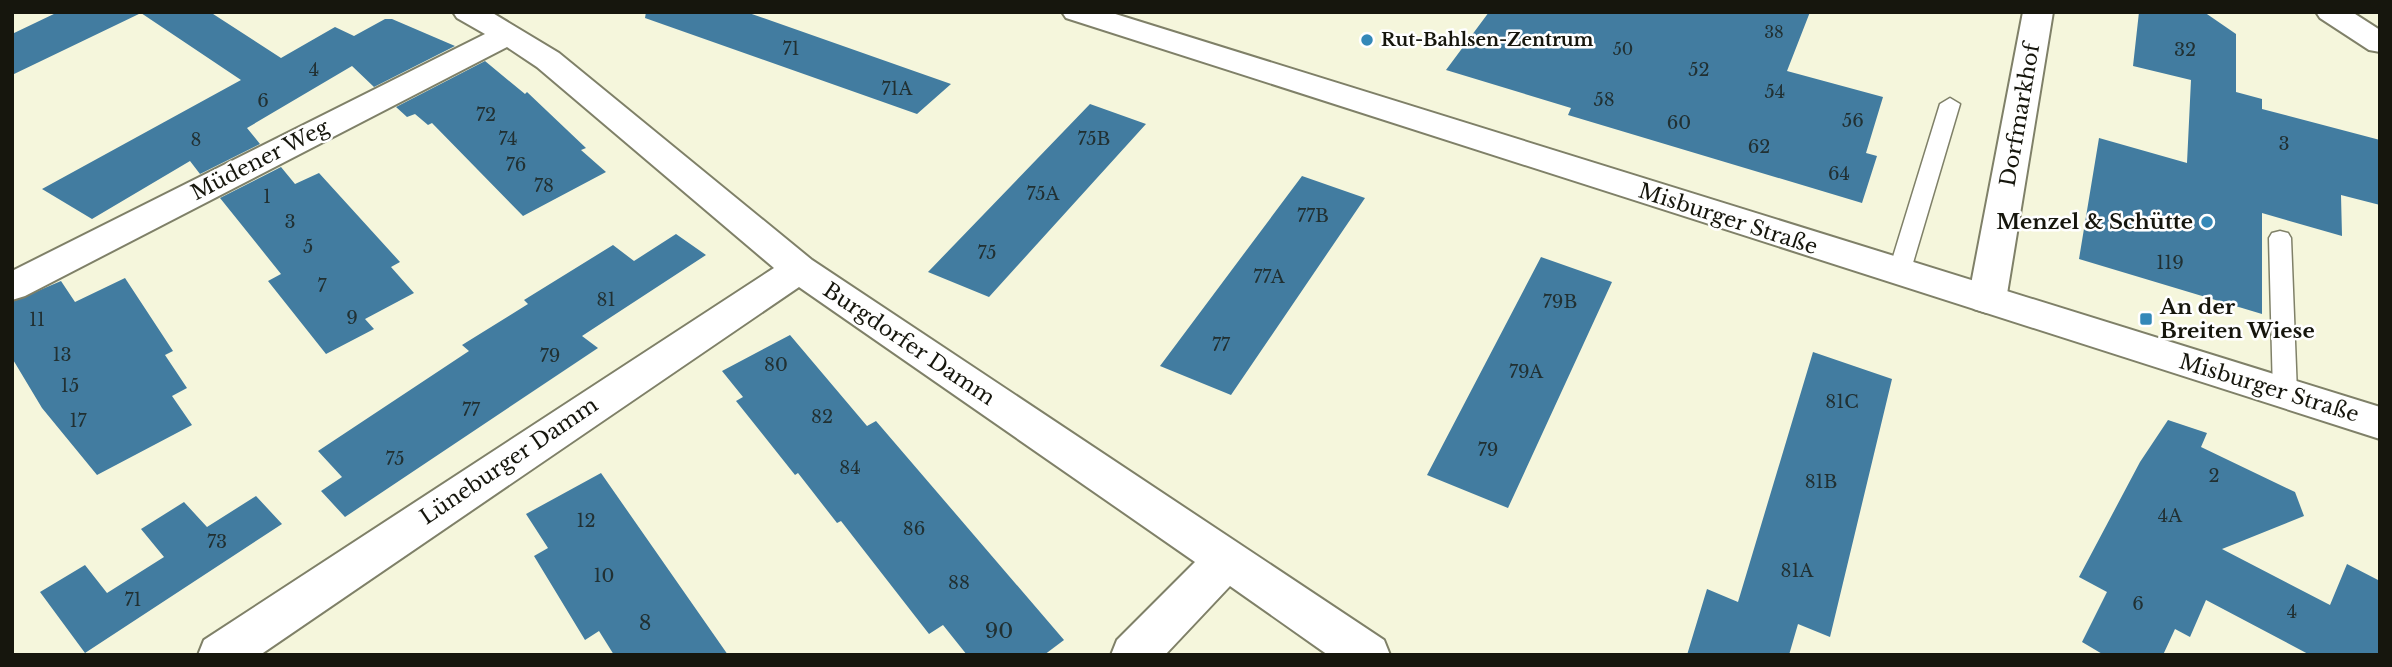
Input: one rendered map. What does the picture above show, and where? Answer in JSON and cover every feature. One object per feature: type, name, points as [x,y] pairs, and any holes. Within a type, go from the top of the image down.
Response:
[{"type":"street","name":"Burgdorfer Damm","points":[[468,12],[548,60],[799,269],[1367,655]]},
{"type":"street","name":"Misburger Straße","points":[[1077,12],[1899,274],[2380,423]]},
{"type":"street","name":"Dorfmarkhof","points":[[1987,300],[2038,12]]},
{"type":"street","points":[[2330,12],[2380,43]]},
{"type":"street","name":"Müdener Weg","points":[[12,287],[508,34]]},
{"type":"street","name":"Lüneburger Damm","points":[[221,655],[799,269]]},
{"type":"street","points":[[1135,655],[1228,558]]},
{"type":"lane","points":[[1899,274],[1950,104]]},
{"type":"lane","points":[[2280,238],[2285,393]]},
{"type":"building","points":[[58,12],[210,12],[281,58],[335,27],[354,36],[385,19],[392,19],[455,46],[374,87],[352,66],[247,128],[260,144],[200,174],[190,161],[92,219],[42,189],[241,80],[141,13],[12,75],[12,34]]},
{"type":"building","points":[[646,12],[746,12],[951,84],[917,114],[645,18]]},
{"type":"building","points":[[1489,12],[1810,12],[1787,71],[1883,97],[1866,153],[1877,156],[1862,203],[1568,115],[1571,108],[1446,70]]},
{"type":"building","points":[[2139,12],[2204,12],[2236,34],[2236,92],[2262,99],[2262,109],[2380,140],[2380,205],[2341,195],[2342,236],[2262,213],[2262,314],[2079,259],[2099,138],[2187,163],[2191,80],[2133,66]]},
{"type":"building","points":[[485,61],[525,94],[527,92],[586,148],[581,150],[606,172],[523,216],[432,123],[428,125],[415,114],[407,117],[396,107]]},
{"type":"building","points":[[1090,104],[1146,124],[989,297],[928,272]]},
{"type":"building","points":[[281,167],[295,184],[319,173],[400,262],[391,267],[414,293],[365,319],[374,329],[326,354],[268,281],[281,274],[220,198]]},
{"type":"building","points":[[1302,176],[1365,198],[1231,395],[1160,366]]},
{"type":"building","points":[[676,234],[706,255],[582,336],[598,348],[345,517],[321,491],[342,477],[318,451],[469,351],[462,345],[528,304],[524,300],[613,245],[634,261]]},
{"type":"building","points":[[1541,257],[1612,282],[1508,508],[1427,475]]},
{"type":"building","points":[[125,278],[173,351],[165,355],[187,388],[172,396],[192,425],[97,475],[42,408],[12,358],[12,302],[61,281],[75,302]]},
{"type":"building","points":[[790,335],[867,426],[876,421],[1064,640],[1044,655],[967,655],[943,625],[929,634],[841,521],[837,523],[798,473],[795,475],[736,401],[743,397],[722,371]]},
{"type":"building","points":[[1813,352],[1892,379],[1830,637],[1798,624],[1789,655],[1687,655],[1707,589],[1738,602]]},
{"type":"building","points":[[2168,420],[2207,433],[2201,447],[2295,492],[2304,516],[2222,549],[2330,605],[2347,564],[2380,581],[2380,655],[2310,655],[2206,600],[2190,637],[2175,629],[2163,655],[2104,655],[2082,642],[2107,592],[2079,577],[2140,462]]},
{"type":"building","points":[[601,473],[728,655],[614,655],[599,631],[585,640],[534,556],[548,548],[526,514]]},
{"type":"building","points":[[256,496],[282,524],[85,653],[40,592],[85,565],[107,593],[164,557],[141,529],[184,502],[207,527]]},
{"type":"place","name":"Rut-Bahlsen-Zentrum","points":[[1367,40]]},
{"type":"place","name":"Menzel & Schütte","points":[[2207,222]]},
{"type":"place","name":"An der Breiten Wiese","points":[[2146,319]]}]
